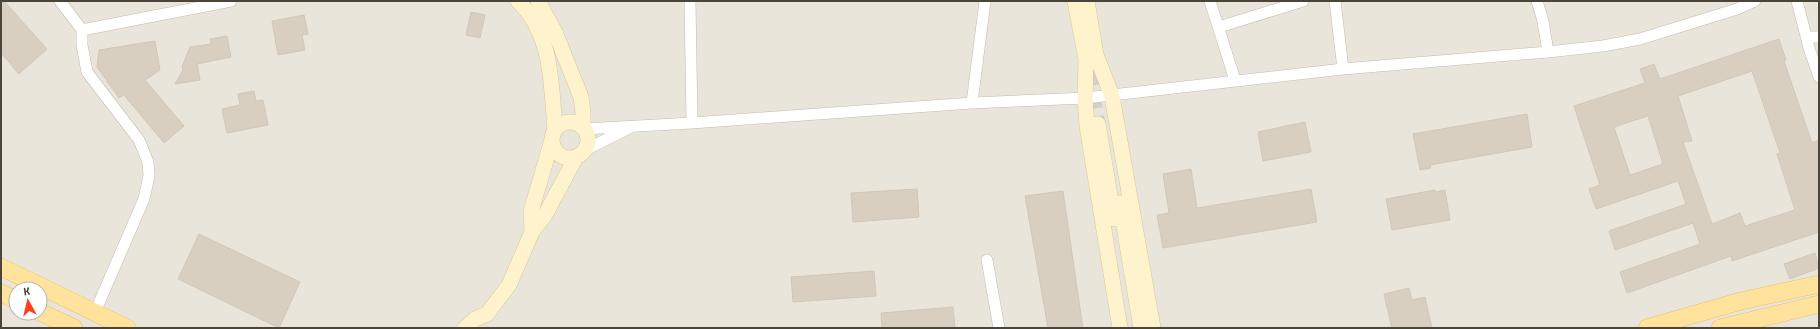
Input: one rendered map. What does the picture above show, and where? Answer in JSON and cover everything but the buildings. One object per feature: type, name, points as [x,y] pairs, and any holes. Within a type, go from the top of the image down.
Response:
[{"type":"main road","points":[[518,1],[532,17],[546,46],[555,151],[559,155],[570,158],[580,154]]},
{"type":"main road","points":[[465,328],[475,319],[485,321],[509,285],[532,232],[545,215],[588,140],[584,129],[581,97],[555,32],[538,1]]},
{"type":"main road","points":[[1075,1],[1086,59],[1085,98],[1087,126],[1120,328]]},
{"type":"main road","points":[[1086,1],[1096,54],[1112,96],[1152,328]]},
{"type":"main road","points":[[532,232],[531,211],[553,135],[559,126],[569,122],[575,123],[584,129]]},
{"type":"main road","points":[[1131,328],[1103,123],[1141,328]]},
{"type":"main road","points":[[1,267],[127,328]]},
{"type":"main road","points":[[1647,328],[1741,301],[1819,284]]},
{"type":"main road","points":[[1720,328],[1819,304]]},
{"type":"main road","points":[[48,316],[74,328]]},
{"type":"street","points":[[60,1],[82,30],[82,45],[87,72],[139,140],[148,162],[149,176],[144,199],[95,312]]},
{"type":"street","points":[[82,30],[174,6],[231,1]]},
{"type":"street","points":[[690,1],[692,123]]},
{"type":"street","points":[[972,103],[985,1]]},
{"type":"street","points":[[1210,1],[1235,80]]},
{"type":"street","points":[[1219,27],[1303,1]]},
{"type":"street","points":[[1335,1],[1343,69]]},
{"type":"street","points":[[1537,1],[1543,21],[1548,52]]},
{"type":"street","points":[[584,129],[692,123],[972,103],[1112,96],[1235,80],[1343,69],[1603,46],[1640,39],[1737,9],[1755,1]]},
{"type":"street","points":[[1797,1],[1806,37],[1819,76]]},
{"type":"street","points":[[1806,37],[1819,37]]},
{"type":"street","points":[[580,154],[634,126]]},
{"type":"street","points":[[987,260],[999,328]]},
{"type":"shaded area","points":[[1,1],[1819,1],[1819,328],[1,328]]},
{"type":"tunnel","points":[[1089,71],[1098,124]]}]
